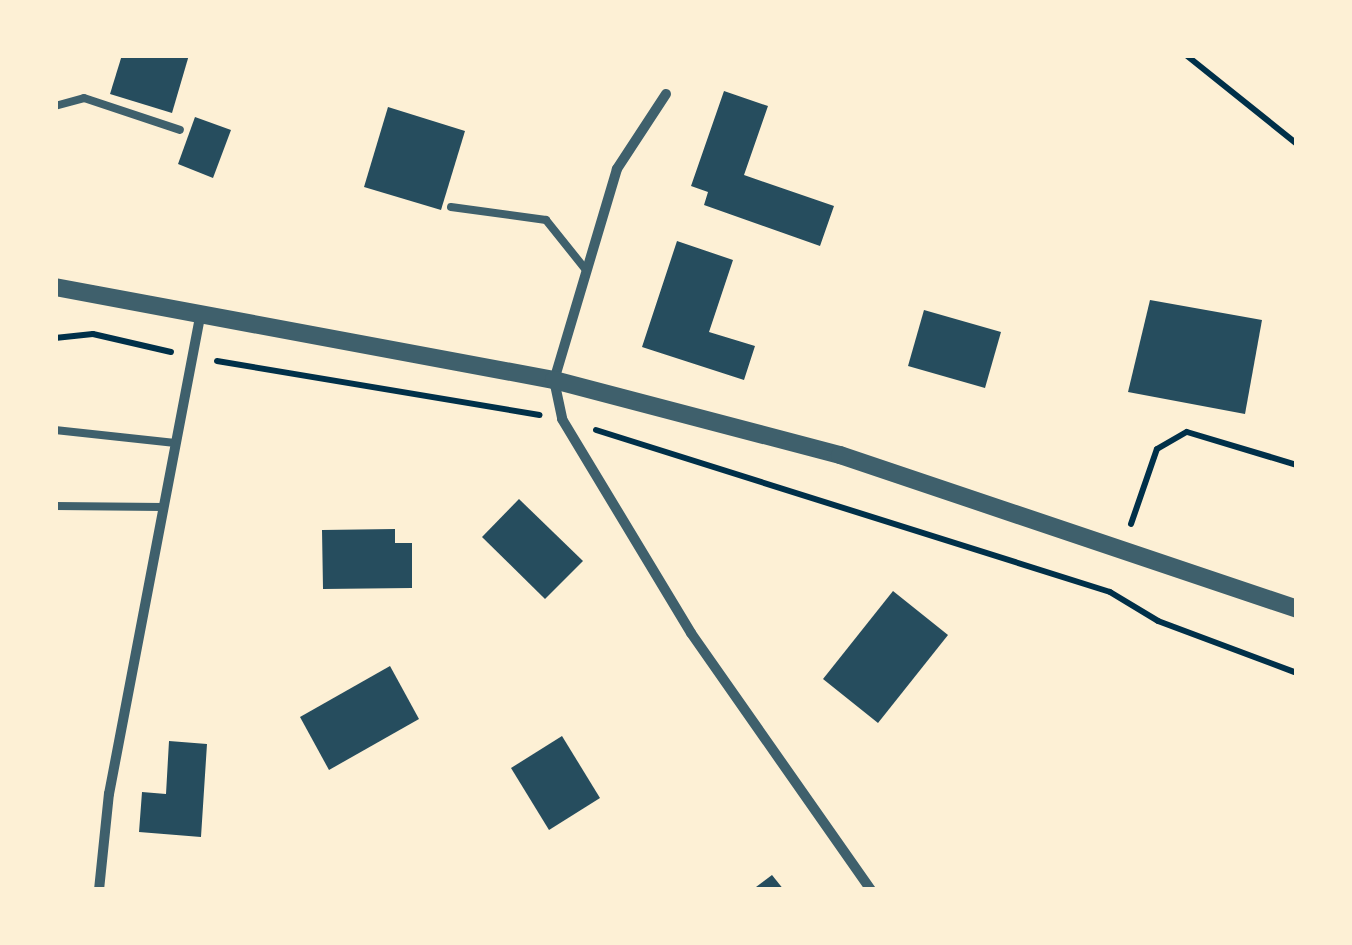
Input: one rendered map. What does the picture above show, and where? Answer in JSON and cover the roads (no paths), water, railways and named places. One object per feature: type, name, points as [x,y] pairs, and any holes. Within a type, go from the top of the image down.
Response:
[{"type":"street","points":[[666,94],[617,169],[554,380],[562,419],[691,633],[871,890]]},
{"type":"street","points":[[55,287],[200,320],[554,380],[840,455],[1297,610]]},
{"type":"street","points":[[99,890],[109,794],[200,320]]},
{"type":"lane","points":[[55,106],[84,98],[180,130]]},
{"type":"lane","points":[[451,207],[546,220],[586,270]]},
{"type":"lane","points":[[55,430],[175,443]]},
{"type":"lane","points":[[55,506],[162,512]]}]
